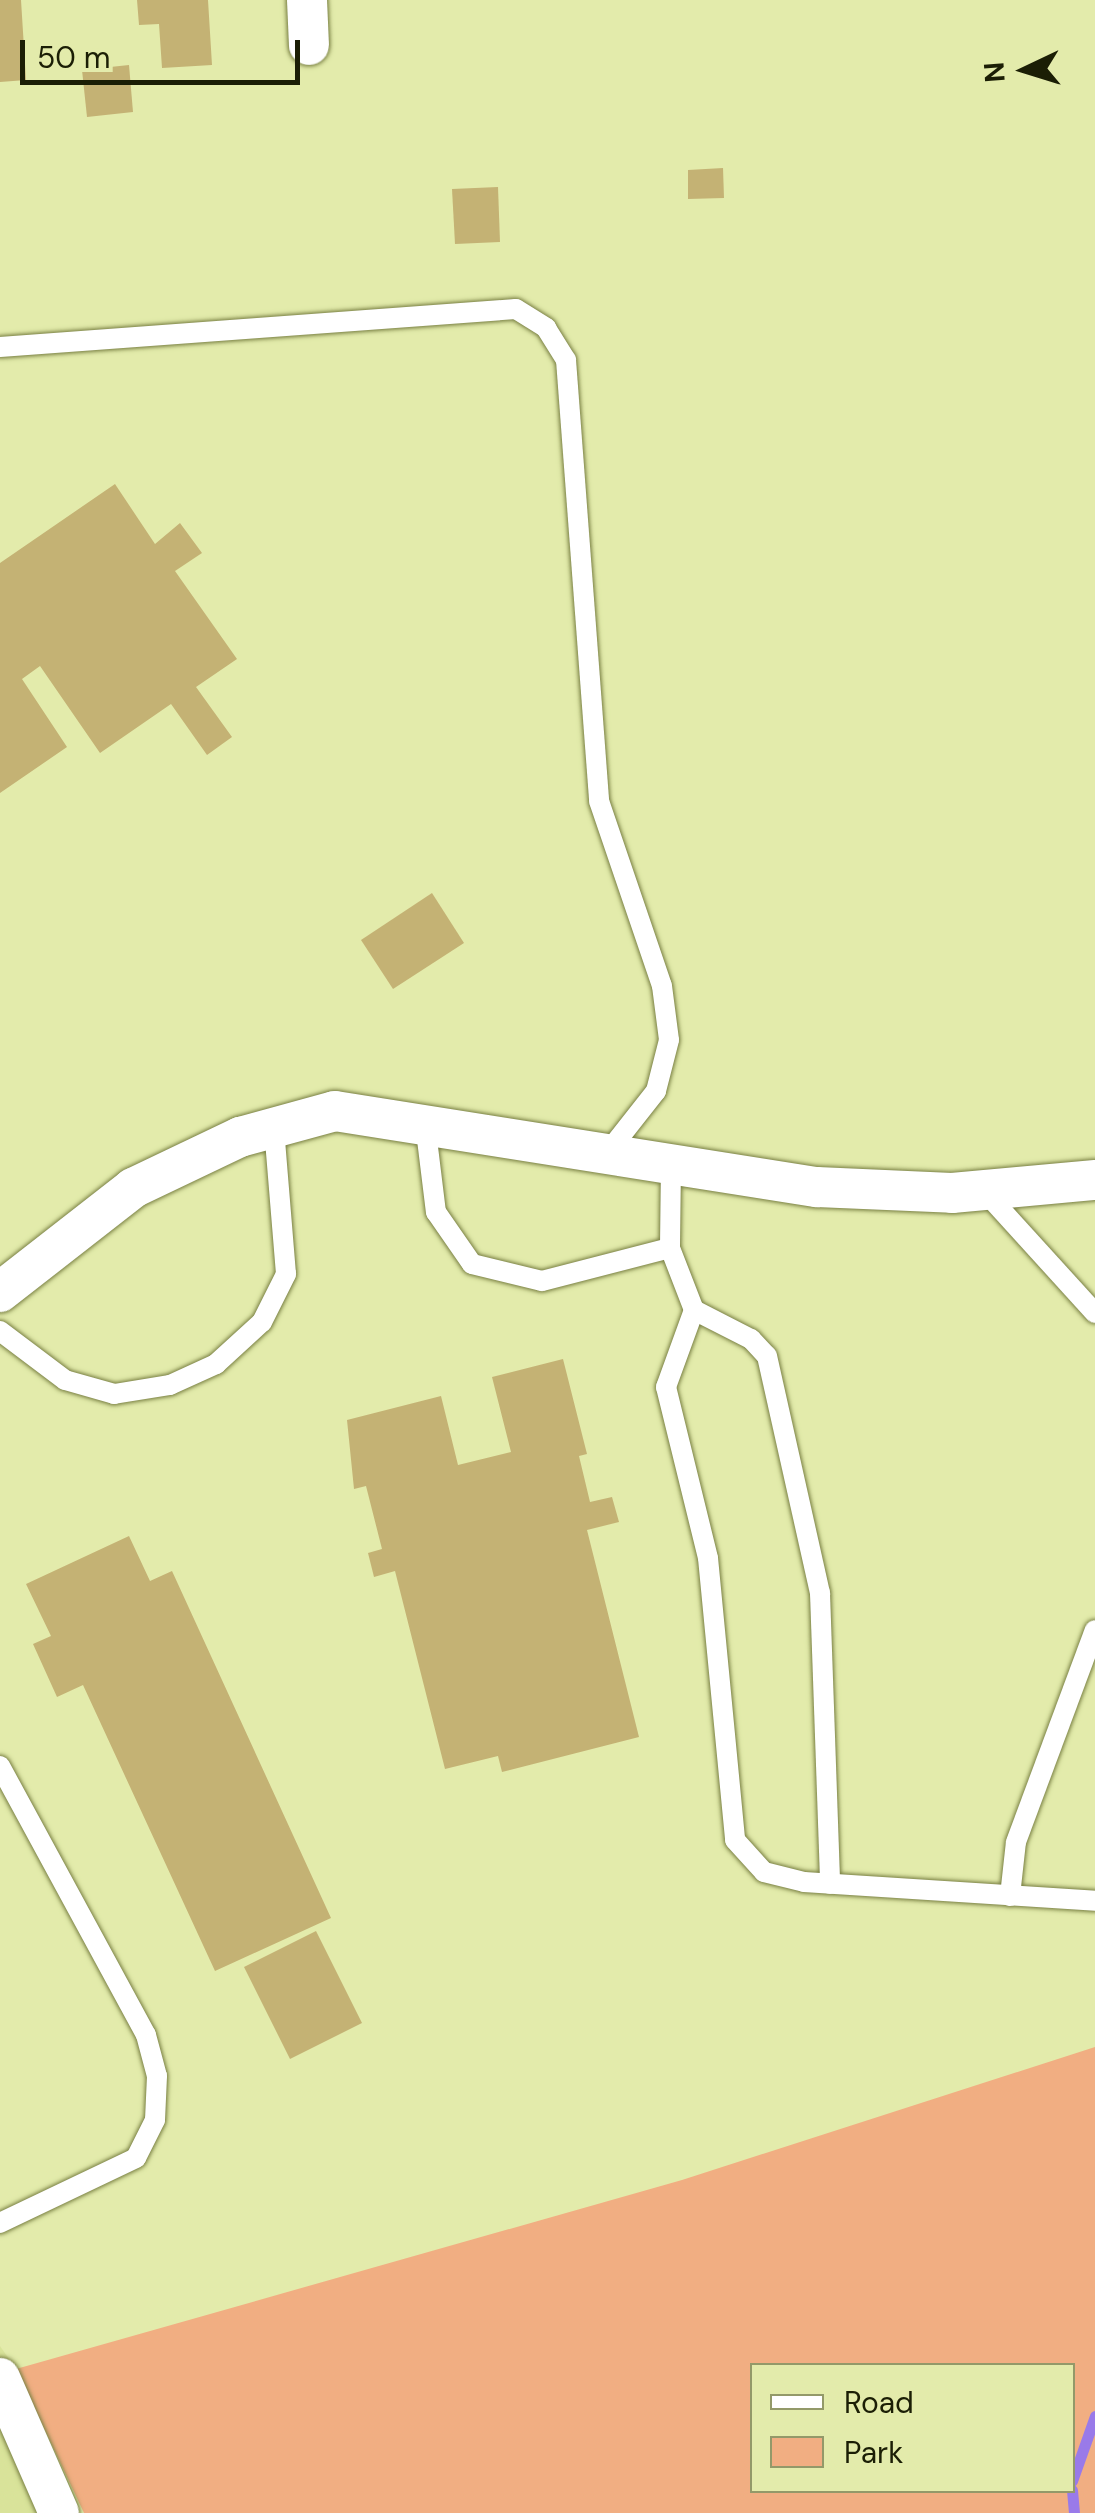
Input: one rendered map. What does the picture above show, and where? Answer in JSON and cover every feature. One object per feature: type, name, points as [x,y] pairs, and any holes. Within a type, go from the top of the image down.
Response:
[{"type":"street","points":[[307,0],[309,46]]},
{"type":"street","points":[[0,1292],[133,1188],[274,1128],[335,1110],[425,1121],[817,1188],[984,1192],[1095,1180]]},
{"type":"street","points":[[0,2378],[59,2513]]},
{"type":"lane","points":[[0,348],[516,309],[546,328],[566,360],[599,801],[662,986],[670,1040],[656,1091],[608,1152]]},
{"type":"lane","points":[[425,1121],[436,1212],[472,1264],[542,1281],[670,1248]]},
{"type":"lane","points":[[0,1331],[65,1380],[114,1394],[170,1385],[216,1364],[262,1322],[286,1274],[274,1128]]},
{"type":"lane","points":[[671,1164],[670,1248],[694,1310],[666,1387],[708,1558],[735,1840],[764,1872],[830,1884],[1095,1902]]},
{"type":"lane","points":[[984,1192],[1095,1313]]},
{"type":"lane","points":[[694,1310],[751,1339],[767,1356],[820,1593],[830,1884]]},
{"type":"lane","points":[[1010,1896],[1016,1842],[1095,1630]]},
{"type":"lane","points":[[0,1766],[146,2035],[156,2076],[155,2120],[136,2158],[0,2222]]},
{"type":"shaded area","points":[[0,2346],[16,2369],[47,2513],[0,2513]]},
{"type":"green space","points":[[1095,2047],[1095,2513],[84,2513],[16,2369],[682,2180]]},
{"type":"building","points":[[0,0],[21,0],[26,80],[0,82]]},
{"type":"building","points":[[137,0],[208,0],[212,65],[162,68],[159,24],[139,25]]},
{"type":"building","points":[[129,65],[133,112],[87,117],[82,70]]},
{"type":"building","points":[[723,168],[724,198],[688,199],[688,170]]},
{"type":"building","points":[[498,187],[500,242],[455,244],[452,189]]},
{"type":"building","points":[[115,484],[155,544],[180,523],[202,553],[175,571],[237,659],[196,687],[232,737],[207,755],[171,704],[100,753],[40,666],[22,679],[67,747],[0,793],[0,563]]},
{"type":"building","points":[[432,893],[464,943],[393,989],[361,940]]},
{"type":"building","points":[[563,1359],[587,1454],[579,1456],[590,1502],[612,1497],[619,1522],[587,1530],[639,1737],[502,1772],[498,1756],[445,1769],[395,1571],[374,1577],[368,1553],[382,1549],[366,1486],[354,1489],[347,1420],[441,1396],[458,1465],[511,1452],[492,1377]]},
{"type":"building","points":[[129,1536],[150,1581],[172,1571],[331,1918],[215,1971],[83,1685],[57,1697],[33,1644],[51,1636],[26,1584]]},
{"type":"building","points":[[316,1931],[362,2023],[290,2059],[244,1967]]},
{"type":"waterway","points":[[1075,2473],[1095,2416]]},
{"type":"waterway","points":[[1072,2493],[1074,2513]]}]
